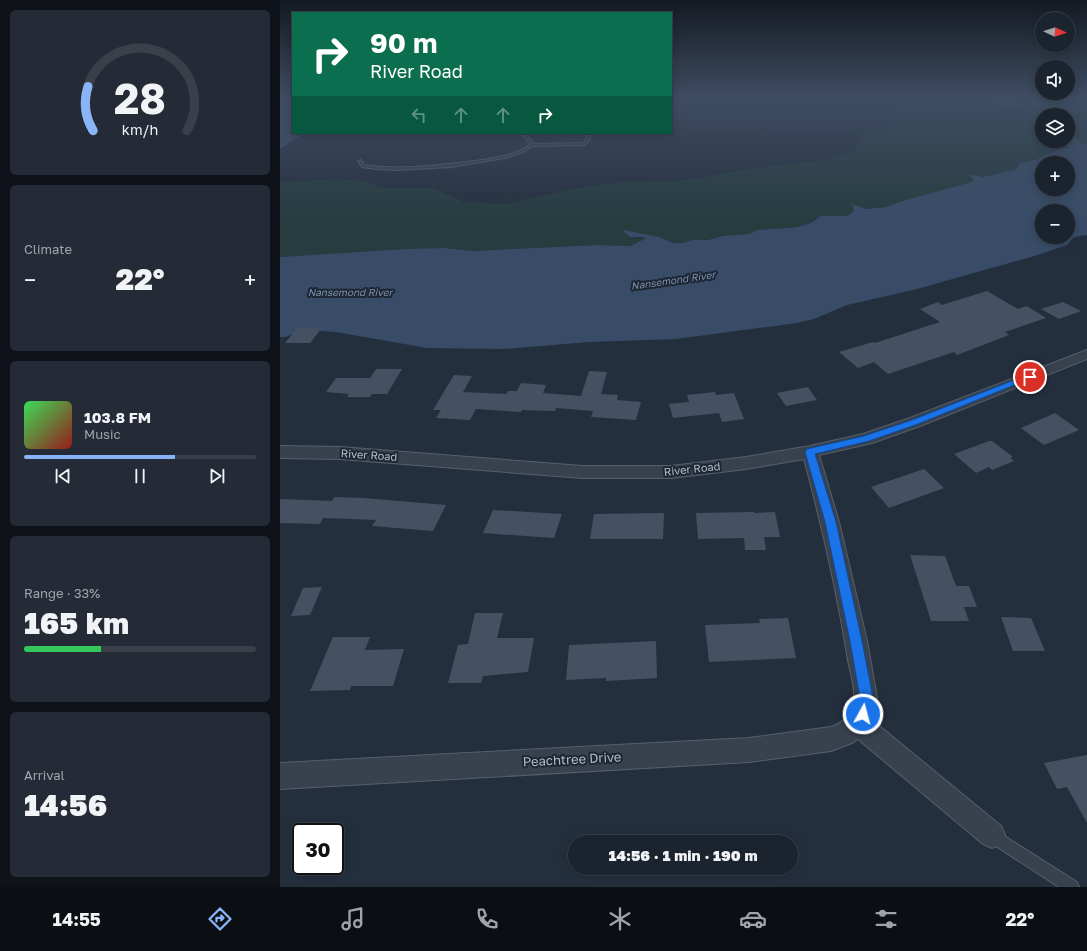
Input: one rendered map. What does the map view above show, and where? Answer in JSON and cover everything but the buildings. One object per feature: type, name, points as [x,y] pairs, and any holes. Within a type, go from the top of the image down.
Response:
[{"type":"street","name":"River Road","points":[[280,452],[340,453],[584,472],[671,472],[746,463],[810,452],[866,439],[915,422],[1087,354]]},
{"type":"street","points":[[810,452],[830,522],[856,641],[866,698],[863,714],[858,723],[992,835]]},
{"type":"street","name":"Peachtree Drive","points":[[280,776],[749,750],[831,739],[844,735],[858,723]]},
{"type":"lane","points":[[529,140],[531,145]]},
{"type":"lane","points":[[360,161],[360,164],[363,166],[374,168],[438,166],[502,158],[525,150],[531,145],[585,144],[587,140]]},
{"type":"lane","points":[[992,835],[1072,887]]},
{"type":"green space","points":[[861,140],[1035,140],[1035,148],[1069,148],[1054,151],[1044,156],[1035,156],[1035,160],[1019,164],[1017,169],[983,177],[968,174],[974,179],[972,182],[905,200],[886,207],[866,209],[852,204],[854,211],[846,216],[821,216],[811,223],[797,227],[757,230],[749,234],[723,236],[708,240],[692,240],[684,243],[673,243],[659,237],[624,230],[630,237],[646,238],[631,246],[597,245],[473,251],[444,248],[280,257],[280,183],[331,179],[350,180],[368,182],[381,188],[434,188],[463,202],[507,204],[577,188],[623,182],[675,181],[706,177],[740,170],[832,159],[855,150]]},
{"type":"green space","points":[[1078,140],[1087,140],[1087,144],[1080,143]]},
{"type":"water","points":[[280,140],[293,140],[280,149]]},
{"type":"water","name":"Nansemond River","points":[[1075,140],[1087,144],[1087,235],[1075,237],[1075,204],[1035,204],[1035,244],[1068,244],[1067,245],[1038,255],[917,289],[847,305],[814,319],[797,323],[676,339],[589,342],[504,349],[427,348],[336,332],[307,330],[299,331],[286,337],[280,337],[280,257],[407,249],[444,248],[473,251],[597,245],[631,246],[646,238],[630,237],[623,231],[624,230],[659,237],[673,243],[684,243],[692,240],[708,240],[723,236],[749,234],[757,230],[797,227],[811,223],[821,216],[846,216],[854,211],[852,204],[866,209],[886,207],[905,200],[972,182],[974,179],[967,174],[983,177],[1017,169],[1019,164],[1035,160],[1035,196],[1075,196],[1075,156],[1044,156],[1054,151],[1075,148]]},
{"type":"route","points":[[863,714],[866,698],[856,641],[830,522],[810,452],[866,439],[915,422],[1030,377]]}]
